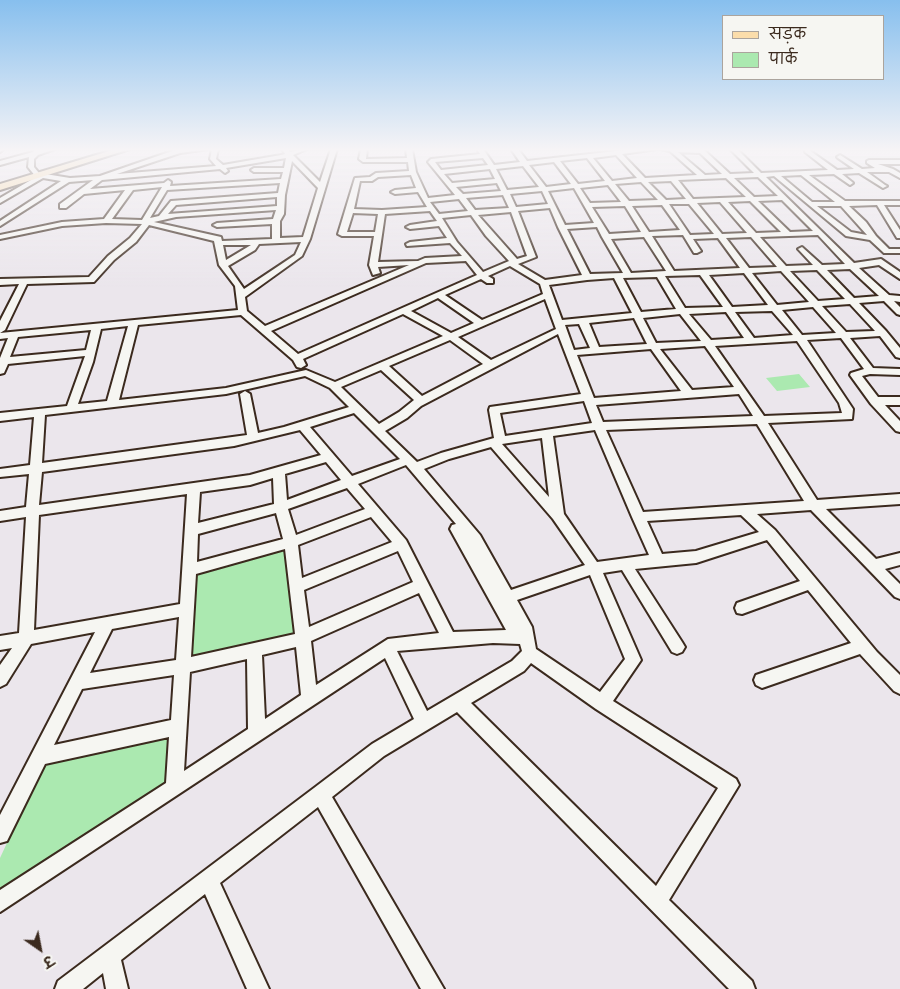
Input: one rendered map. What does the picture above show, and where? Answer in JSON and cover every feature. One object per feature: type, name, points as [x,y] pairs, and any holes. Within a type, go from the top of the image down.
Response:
[{"type":"street","points":[[0,224],[43,195]]},
{"type":"street","points":[[63,206],[78,195]]},
{"type":"street","points":[[106,221],[126,195]]},
{"type":"street","points":[[0,282],[91,280],[111,258],[134,240],[161,195]]},
{"type":"street","points":[[162,217],[181,195]]},
{"type":"street","points":[[218,195],[218,241],[223,265],[239,286],[243,312],[298,358],[306,373]]},
{"type":"street","points":[[176,202],[278,195]]},
{"type":"street","points":[[276,241],[276,221],[281,195]]},
{"type":"street","points":[[240,296],[298,256],[306,239],[319,195]]},
{"type":"street","points":[[353,195],[342,234],[377,234]]},
{"type":"street","points":[[423,195],[452,240],[486,278]]},
{"type":"street","points":[[425,200],[482,195]]},
{"type":"street","points":[[298,358],[486,278],[512,263],[532,257],[507,195]]},
{"type":"street","points":[[547,195],[586,277]]},
{"type":"street","points":[[582,195],[606,237],[623,275],[636,316],[653,346],[689,394]]},
{"type":"street","points":[[621,195],[671,272]]},
{"type":"street","points":[[657,195],[664,202],[697,251]]},
{"type":"street","points":[[415,468],[445,456],[497,441],[599,426],[761,421],[848,416],[848,409],[844,402],[800,338],[687,195]]},
{"type":"street","points":[[746,195],[788,234]]},
{"type":"street","points":[[780,195],[900,312]]},
{"type":"street","points":[[800,195],[849,234],[873,238]]},
{"type":"street","points":[[832,195],[863,224],[873,238],[887,251],[900,251]]},
{"type":"street","points":[[246,223],[247,197]]},
{"type":"street","points":[[461,197],[471,213],[512,263],[546,289],[599,426],[658,560]]},
{"type":"street","points":[[588,205],[783,198]]},
{"type":"street","points":[[722,200],[844,336],[870,371]]},
{"type":"street","points":[[878,202],[900,236]]},
{"type":"street","points":[[810,204],[900,203]]},
{"type":"street","points":[[350,211],[471,213],[552,206]]},
{"type":"street","points":[[146,222],[162,217],[247,209],[280,208]]},
{"type":"street","points":[[379,282],[373,265],[382,212]]},
{"type":"street","points":[[0,237],[62,224],[106,221],[146,222],[218,241],[257,242],[306,239]]},
{"type":"street","points":[[217,225],[276,221]]},
{"type":"street","points":[[410,227],[442,223]]},
{"type":"street","points":[[562,227],[600,226]]},
{"type":"street","points":[[606,237],[646,234],[720,236],[820,233]]},
{"type":"street","points":[[410,244],[452,240]]},
{"type":"street","points":[[223,265],[252,248],[257,242]]},
{"type":"street","points":[[802,249],[883,333],[900,355]]},
{"type":"street","points":[[373,265],[468,258]]},
{"type":"street","points":[[264,330],[425,262]]},
{"type":"street","points":[[332,384],[481,323],[546,289],[586,277],[671,272],[820,268],[881,262],[900,276]]},
{"type":"street","points":[[702,271],[751,341]]},
{"type":"street","points":[[659,273],[682,311],[708,342],[742,390],[813,504],[900,593]]},
{"type":"street","points":[[0,330],[24,282]]},
{"type":"street","points":[[440,296],[481,323]]},
{"type":"street","points":[[378,430],[421,401],[560,327],[583,322],[682,311],[776,308],[886,298],[900,299]]},
{"type":"street","points":[[405,311],[450,336],[491,365]]},
{"type":"street","points":[[0,336],[243,312]]},
{"type":"street","points":[[583,322],[596,351]]},
{"type":"street","points":[[112,404],[134,323]]},
{"type":"street","points":[[71,409],[97,326]]},
{"type":"street","points":[[571,353],[708,342],[883,333]]},
{"type":"street","points":[[2,366],[14,335]]},
{"type":"street","points":[[2,366],[90,352]]},
{"type":"street","points":[[382,365],[421,401]]},
{"type":"street","points":[[900,372],[870,371],[855,376],[900,428]]},
{"type":"street","points":[[0,418],[226,398],[300,380],[306,373]]},
{"type":"street","points":[[0,424],[71,409],[226,391],[306,373],[332,384],[415,468],[458,517],[475,539],[525,627],[528,646],[518,666],[378,750],[66,989]]},
{"type":"street","points":[[332,384],[333,391],[451,519],[513,628],[528,646],[602,703],[730,784],[657,902]]},
{"type":"street","points":[[602,703],[633,660],[594,568],[558,516],[497,441],[494,410],[589,399],[742,390]]},
{"type":"street","points":[[245,394],[253,438]]},
{"type":"street","points":[[875,401],[900,401]]},
{"type":"street","points":[[0,473],[234,442],[302,426],[351,410]]},
{"type":"street","points":[[0,679],[26,639],[39,416]]},
{"type":"street","points":[[302,426],[351,482],[401,544],[449,639]]},
{"type":"street","points":[[547,433],[558,516]]},
{"type":"street","points":[[0,516],[250,480],[330,457]]},
{"type":"street","points":[[192,530],[281,507],[401,463]]},
{"type":"street","points":[[279,472],[281,507],[291,542],[310,699]]},
{"type":"street","points":[[174,788],[194,488]]},
{"type":"street","points":[[638,517],[813,504],[899,500]]},
{"type":"street","points":[[744,510],[770,534],[863,646],[900,686]]},
{"type":"street","points":[[190,570],[291,542],[374,511]]},
{"type":"street","points":[[508,597],[594,568],[696,557],[770,534]]},
{"type":"street","points":[[297,586],[401,544]]},
{"type":"street","points":[[874,566],[900,559]]},
{"type":"street","points":[[625,564],[677,647]]},
{"type":"street","points":[[742,608],[810,583]]},
{"type":"street","points":[[78,682],[183,666],[294,642],[422,585]]},
{"type":"street","points":[[0,643],[187,609]]},
{"type":"street","points":[[0,834],[108,624]]},
{"type":"street","points":[[0,902],[393,644],[493,636],[528,646]]},
{"type":"street","points":[[762,680],[863,646]]},
{"type":"street","points":[[388,648],[424,723]]},
{"type":"street","points":[[254,650],[257,734]]},
{"type":"street","points":[[458,702],[744,989]]},
{"type":"street","points":[[39,758],[178,727]]},
{"type":"street","points":[[320,794],[433,989]]},
{"type":"street","points":[[209,880],[258,989]]},
{"type":"street","points":[[110,955],[117,989]]},
{"type":"green space","points":[[799,374],[810,387],[777,391],[766,378]]},
{"type":"green space","points":[[288,549],[297,636],[189,660],[194,575]]},
{"type":"green space","points":[[172,737],[170,779],[0,890],[0,858],[43,765]]}]
